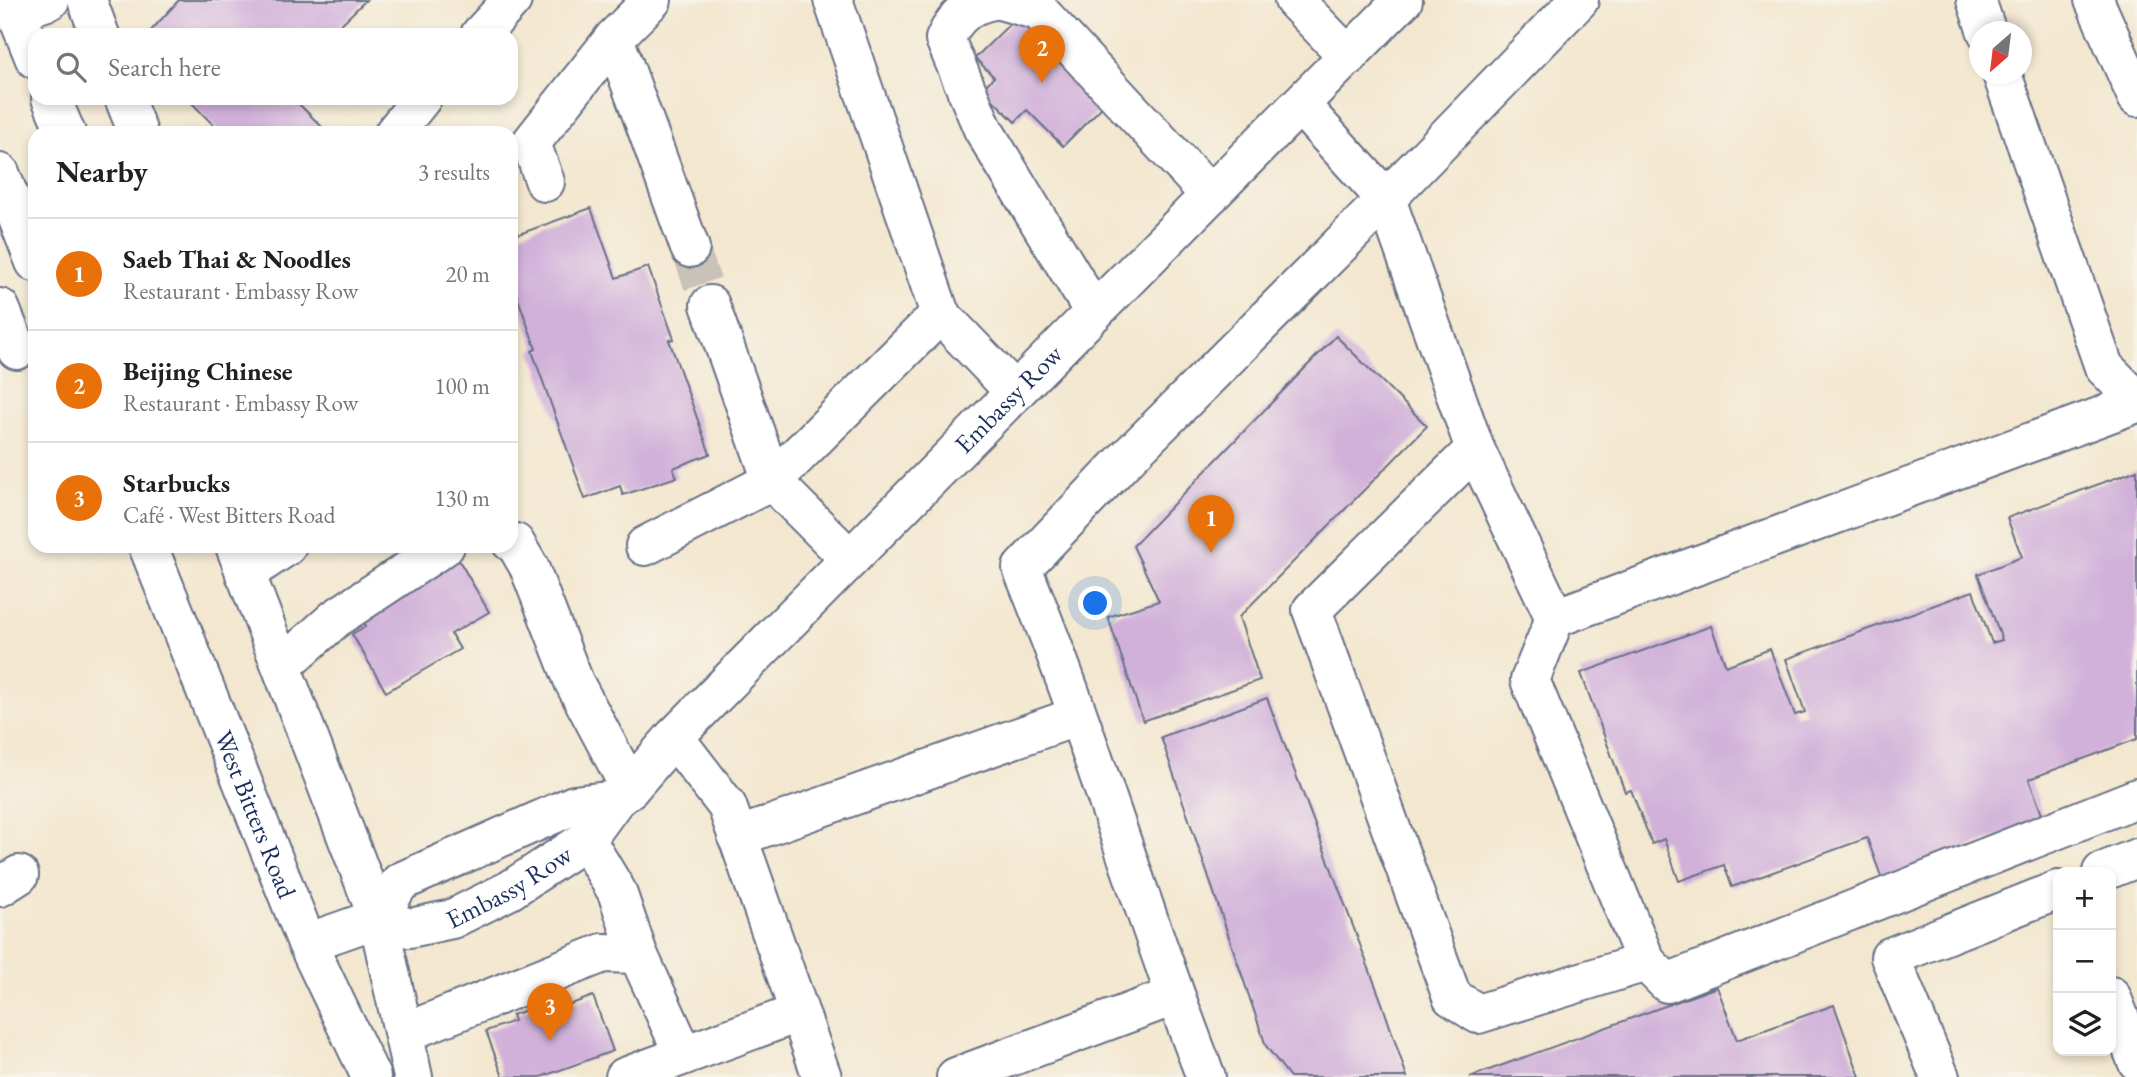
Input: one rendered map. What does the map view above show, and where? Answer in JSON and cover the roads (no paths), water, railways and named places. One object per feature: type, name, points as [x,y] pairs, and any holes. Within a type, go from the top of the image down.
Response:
[{"type":"street","points":[[28,42],[13,6],[50,0]]},
{"type":"street","points":[[87,0],[97,28]]},
{"type":"street","points":[[486,28],[512,0]]},
{"type":"street","points":[[544,182],[531,144],[614,37],[652,0]]},
{"type":"street","points":[[833,0],[940,314],[1015,392]]},
{"type":"street","points":[[1294,0],[1348,56]]},
{"type":"street","name":"Embassy Row","points":[[623,794],[574,805],[400,882],[379,918],[410,928],[452,919],[510,890],[586,840],[674,737],[1403,0]]},
{"type":"street","points":[[1206,1077],[1174,996],[1055,649],[1021,568],[1579,0]]},
{"type":"street","points":[[1976,0],[1983,21]]},
{"type":"street","points":[[2094,0],[2137,97]]},
{"type":"street","points":[[1094,313],[983,129],[945,39],[954,20],[990,1],[1039,10],[1210,195]]},
{"type":"street","points":[[614,37],[690,247]]},
{"type":"street","points":[[1555,618],[2137,401],[2104,368],[2005,84]]},
{"type":"street","points":[[54,105],[63,126]]},
{"type":"street","points":[[127,105],[135,126]]},
{"type":"street","points":[[400,126],[416,105]]},
{"type":"street","points":[[1300,105],[1386,199],[1475,449],[1555,618],[1530,680],[1646,962],[1667,983],[2137,798]]},
{"type":"street","points":[[4,194],[28,247]]},
{"type":"street","points":[[710,305],[772,481],[850,559]]},
{"type":"street","points":[[0,309],[17,351]]},
{"type":"street","points":[[645,546],[772,481],[940,314]]},
{"type":"street","points":[[1475,449],[1311,610],[1452,997],[1478,1014],[1646,962]]},
{"type":"street","points":[[518,550],[529,567],[574,682],[623,794]]},
{"type":"street","name":"West Bitters Road","points":[[151,553],[307,943],[371,1077]]},
{"type":"street","points":[[264,553],[240,560],[379,918],[413,1077]]},
{"type":"street","points":[[282,666],[336,618],[434,553]]},
{"type":"street","points":[[737,837],[1078,716]]},
{"type":"street","points":[[674,737],[727,806],[822,1077]]},
{"type":"street","points":[[586,840],[617,892],[638,954],[684,1055]]},
{"type":"street","points":[[2114,867],[2137,858]]},
{"type":"street","points":[[1940,1077],[1891,957],[2053,892]]},
{"type":"street","points":[[307,943],[379,918]]},
{"type":"street","points":[[404,1033],[603,953],[638,954]]},
{"type":"street","points":[[956,1077],[1174,996]]},
{"type":"street","points":[[2116,1008],[2137,1061]]},
{"type":"street","points":[[625,1077],[798,1013]]},
{"type":"tunnel","points":[[690,248],[710,305]]},
{"type":"place","name":"Beijing Chinese","points":[[1042,83]]},
{"type":"place","name":"Saeb Thai & Noodles","points":[[1211,553]]},
{"type":"place","name":"Starbucks","points":[[550,1041]]}]
